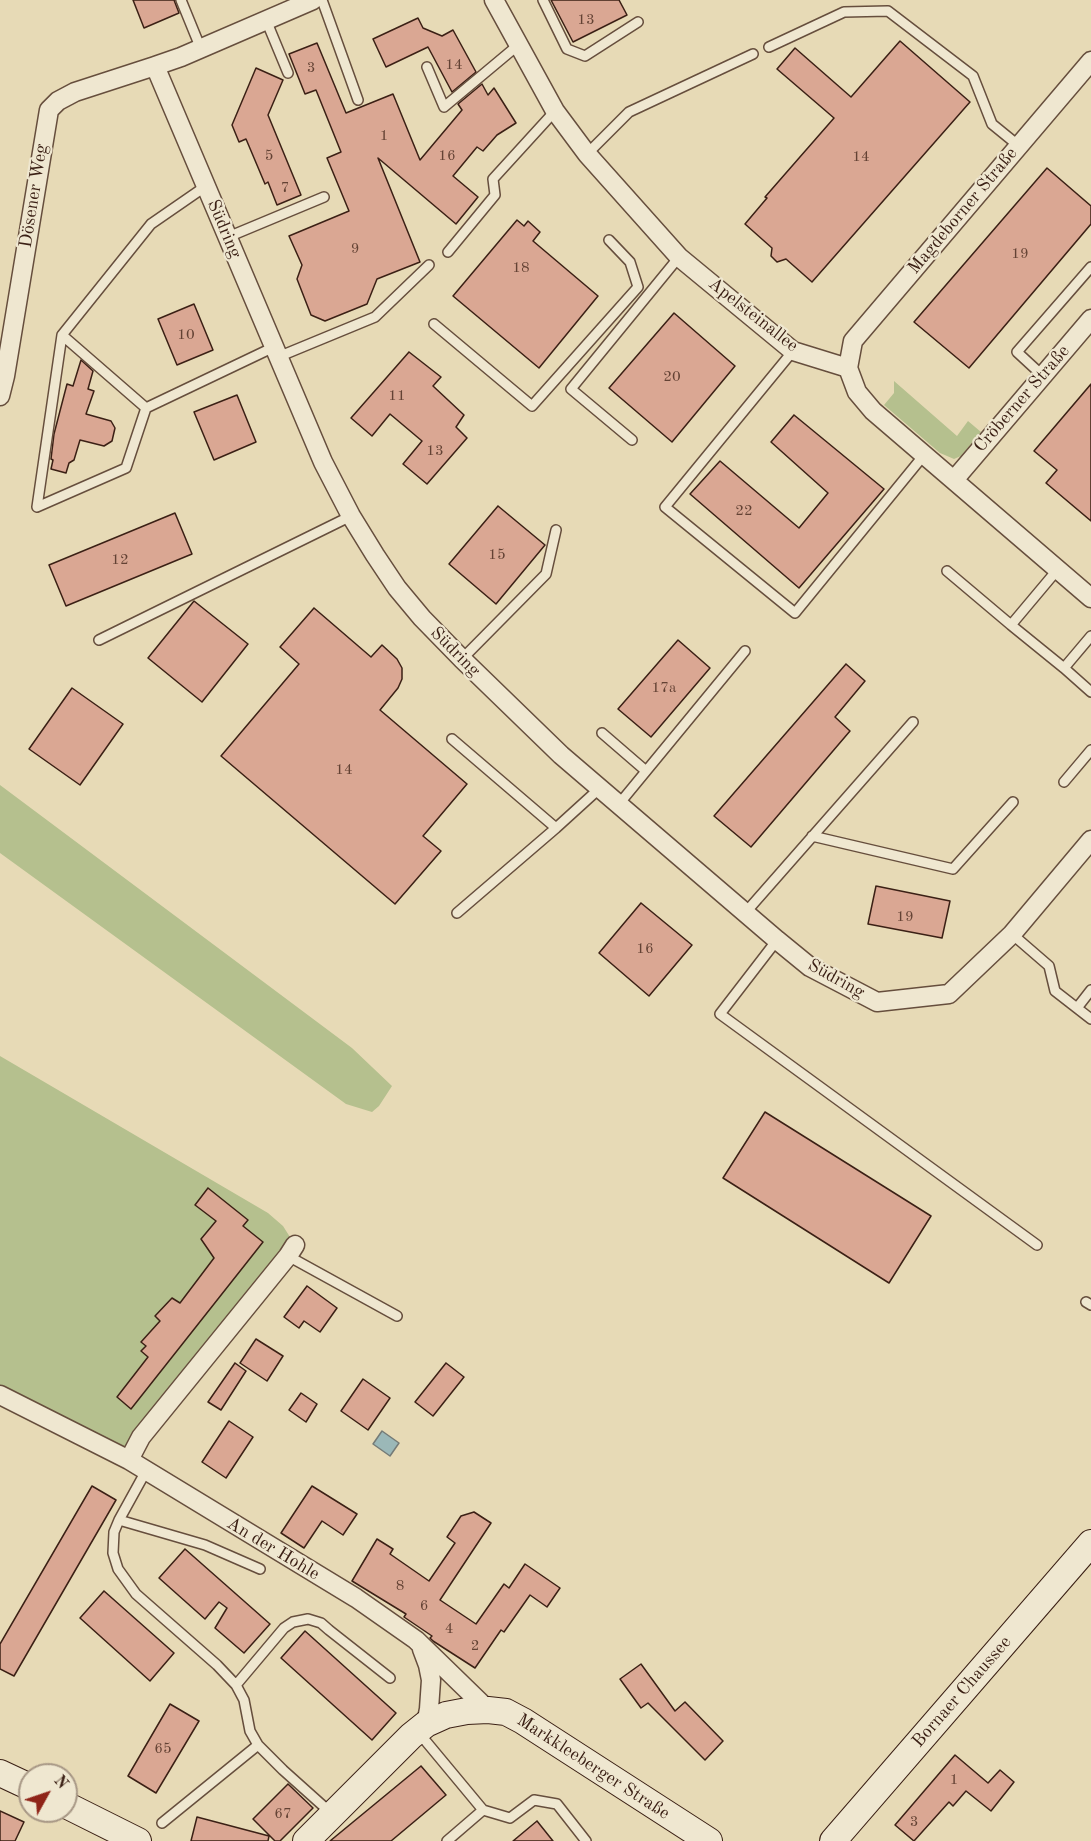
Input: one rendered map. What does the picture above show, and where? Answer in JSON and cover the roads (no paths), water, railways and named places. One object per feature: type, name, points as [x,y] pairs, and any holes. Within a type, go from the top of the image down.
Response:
[{"type":"main road","name":"Bornaer Chaussee","points":[[833,1841],[1091,1543]]},
{"type":"main road","name":"Markkleeberger Straße","points":[[306,1841],[422,1727],[446,1715],[488,1710],[506,1712],[523,1721],[709,1841]]},
{"type":"main road","points":[[0,1773],[18,1781]]},
{"type":"main road","points":[[78,1811],[138,1841]]},
{"type":"street","points":[[156,66],[313,0]]},
{"type":"street","name":"Apelsteinallee","points":[[494,0],[555,111],[586,154],[680,257],[793,351],[848,368]]},
{"type":"street","name":"Magdeborner Straße","points":[[848,368],[853,341],[1091,61]]},
{"type":"street","name":"Südring","points":[[156,66],[323,462],[351,516],[397,588],[422,618],[462,659],[561,755],[777,940],[810,967],[877,1002],[949,994],[1012,934],[1091,840]]},
{"type":"street","name":"Dösener Weg","points":[[0,396],[49,110],[58,101],[75,92],[156,66]]},
{"type":"street","name":"Cröberner Straße","points":[[954,480],[1091,319]]},
{"type":"street","points":[[848,368],[857,392],[873,411],[1091,598]]},
{"type":"street","points":[[129,1460],[141,1437],[291,1251]]},
{"type":"street","name":"An der Hohle","points":[[0,1395],[129,1460],[356,1598],[416,1640],[488,1710]]},
{"type":"street","points":[[416,1640],[426,1657],[430,1672],[430,1703],[422,1727]]},
{"type":"lane","points":[[181,0],[201,49]]},
{"type":"lane","points":[[322,0],[358,100]]},
{"type":"lane","points":[[543,0],[567,49],[585,56],[638,22]]},
{"type":"lane","points":[[769,47],[844,12],[888,11],[973,76],[992,124],[1019,146]]},
{"type":"lane","points":[[266,20],[288,74]]},
{"type":"lane","points":[[427,68],[444,107],[518,46]]},
{"type":"lane","points":[[586,154],[629,112],[753,54]]},
{"type":"lane","points":[[448,252],[495,195],[493,179],[555,111]]},
{"type":"lane","points":[[206,186],[151,224],[62,335],[37,507],[126,468],[146,408],[276,352],[375,317],[429,265]]},
{"type":"lane","points":[[228,237],[324,197]]},
{"type":"lane","points":[[434,324],[532,406],[638,287],[630,262],[609,240]]},
{"type":"lane","points":[[632,440],[571,389],[680,257]]},
{"type":"lane","points":[[1042,376],[1017,352],[1091,267]]},
{"type":"lane","points":[[62,335],[146,408]]},
{"type":"lane","points":[[793,351],[665,507],[795,613],[924,454]]},
{"type":"lane","points":[[99,639],[351,516]]},
{"type":"lane","points":[[462,659],[546,574],[556,530]]},
{"type":"lane","points":[[1011,625],[1058,569]]},
{"type":"lane","points":[[947,571],[1091,692]]},
{"type":"lane","points":[[1064,668],[1091,636]]},
{"type":"lane","points":[[619,804],[745,651]]},
{"type":"lane","points":[[746,912],[913,722]]},
{"type":"lane","points":[[602,733],[646,771]]},
{"type":"lane","points":[[452,739],[556,828]]},
{"type":"lane","points":[[1065,782],[1091,750]]},
{"type":"lane","points":[[457,914],[600,788]]},
{"type":"lane","points":[[812,836],[953,869],[1013,802]]},
{"type":"lane","points":[[1012,934],[1049,966],[1055,991],[1091,1019]]},
{"type":"lane","points":[[777,940],[720,1014],[1037,1245]]},
{"type":"lane","points":[[1077,1008],[1091,990]]},
{"type":"lane","points":[[291,1251],[397,1316]]},
{"type":"lane","points":[[146,1471],[118,1520],[114,1532],[113,1553],[118,1569],[136,1594],[236,1685],[244,1700],[250,1731],[258,1745],[333,1815]]},
{"type":"lane","points":[[118,1520],[205,1545],[260,1569]]},
{"type":"lane","points":[[236,1685],[284,1628],[298,1620],[308,1619],[315,1620],[329,1629],[390,1678]]},
{"type":"lane","points":[[422,1727],[483,1810],[510,1818],[534,1800],[557,1804],[586,1841]]},
{"type":"lane","points":[[162,1822],[258,1745]]},
{"type":"lane","points":[[447,1841],[483,1810]]},
{"type":"water","points":[[382,1431],[399,1443],[390,1456],[373,1444]]}]
